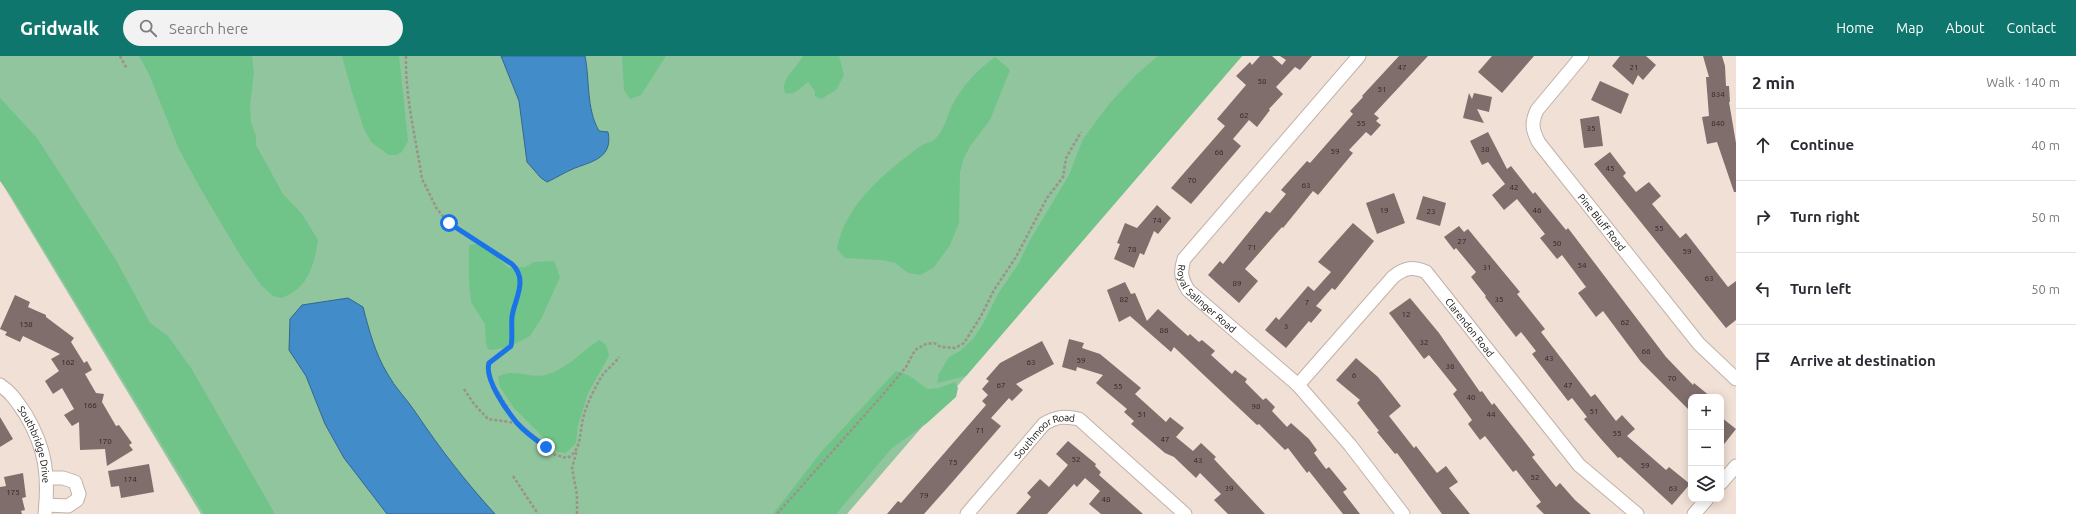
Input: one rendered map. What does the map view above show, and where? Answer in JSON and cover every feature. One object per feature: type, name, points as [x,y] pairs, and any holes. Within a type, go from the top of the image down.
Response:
[{"type":"street","name":"Royal Salinger Road","points":[[1359,56],[1184,260],[1180,270],[1182,280],[1188,290],[1298,386],[1350,445],[1403,514]]},
{"type":"street","name":"Pine Bluff Road","points":[[1582,56],[1537,110],[1532,120],[1532,130],[1539,143],[1699,344],[1736,379]]},
{"type":"street","name":"Clarendon Road","points":[[1298,386],[1393,277],[1402,270],[1415,267],[1426,272],[1579,465],[1637,514]]},
{"type":"street","name":"Southbridge Drive","points":[[0,385],[12,394],[33,427],[43,450],[47,478],[46,510]]},
{"type":"street","name":"Southmoor Road","points":[[967,514],[1044,424],[1056,417],[1067,416],[1079,419],[1185,514]]},
{"type":"street","points":[[1724,480],[1736,466]]},
{"type":"street","points":[[46,510],[68,506],[77,500],[79,494],[75,482],[47,478]]},
{"type":"street","points":[[1694,514],[1704,502]]},
{"type":"path","points":[[120,56],[128,68]]},
{"type":"path","points":[[406,56],[405,64],[408,94],[422,179],[428,192],[437,209],[449,223],[512,264],[518,272],[520,291],[512,317],[511,346],[489,363],[488,370],[491,381],[497,393],[517,423],[557,456],[569,457],[579,446]]},
{"type":"path","points":[[777,514],[886,391],[906,367],[915,350],[926,344],[934,343],[941,347],[955,348],[964,343],[981,316],[994,290],[1016,257],[1047,198],[1063,177],[1066,158],[1081,132]]},
{"type":"path","points":[[577,514],[577,495],[572,468],[579,446],[580,426],[587,404],[602,377],[619,357]]},
{"type":"path","points":[[464,389],[474,404],[488,419],[517,423]]},
{"type":"path","points":[[513,476],[538,514]]},
{"type":"green space","points":[[0,56],[1242,56],[847,514],[201,514],[0,180]]},
{"type":"green space","points":[[139,56],[252,56],[254,72],[250,105],[251,122],[256,136],[256,145],[283,194],[302,214],[318,240],[312,267],[304,283],[298,289],[281,298],[273,296],[261,285],[240,255],[199,186],[178,147],[149,74]]},
{"type":"green space","points":[[342,56],[399,56],[408,141],[402,152],[396,155],[389,155],[371,142],[364,129]]},
{"type":"green space","points":[[622,56],[666,56],[641,95],[630,99],[624,90]]},
{"type":"green space","points":[[803,56],[839,56],[844,75],[836,90],[821,99],[815,96],[815,91],[808,82],[795,92],[789,94],[785,93],[784,88],[787,78]]},
{"type":"green space","points":[[1158,56],[1242,56],[966,376],[937,383],[939,374],[949,357],[960,351],[974,338],[984,322],[998,294],[1019,263],[1029,242],[1069,175],[1083,139],[1110,103],[1136,75]]},
{"type":"green space","points":[[995,57],[1010,70],[990,120],[970,146],[964,158],[960,172],[959,223],[950,245],[934,267],[921,275],[908,273],[895,263],[882,260],[845,258],[837,249],[841,233],[857,204],[880,179],[893,168],[919,147],[935,139],[944,127],[953,104],[961,90],[977,72]]},
{"type":"green space","points":[[0,98],[37,138],[116,260],[150,323],[168,336],[191,368],[275,514],[204,514],[12,197],[0,181]]},
{"type":"green space","points":[[477,244],[493,254],[509,268],[525,267],[534,262],[554,261],[560,277],[542,317],[530,336],[511,346],[493,350],[488,349],[486,344],[485,324],[471,302],[469,282],[469,245]]},
{"type":"green space","points":[[599,340],[606,345],[609,356],[588,393],[578,425],[576,443],[566,453],[558,452],[514,408],[500,387],[498,377],[510,373],[539,376],[552,373],[566,365]]},
{"type":"green space","points":[[896,371],[910,376],[927,389],[939,388],[955,382],[958,388],[956,397],[927,423],[892,448],[836,514],[773,514],[822,451]]},
{"type":"water","points":[[501,56],[585,56],[592,113],[599,131],[608,132],[608,147],[605,153],[589,163],[547,182],[541,178],[527,162],[519,101]]},
{"type":"water","points":[[348,298],[363,307],[376,349],[394,384],[454,465],[495,514],[387,514],[344,458],[325,424],[306,376],[289,350],[290,319],[302,305]]},
{"type":"building","points":[[1260,56],[1272,56],[1282,65],[1286,60],[1280,56],[1312,56],[1300,70],[1295,67],[1276,87],[1283,94],[1269,109],[1270,110],[1257,127],[1249,120],[1233,139],[1241,146],[1191,204],[1171,188],[1225,126],[1217,119],[1246,85],[1236,76],[1250,62],[1252,65]]},
{"type":"building","points":[[1399,56],[1428,56],[1374,114],[1379,118],[1376,121],[1381,125],[1371,136],[1366,132],[1349,150],[1353,153],[1318,195],[1313,191],[1283,228],[1282,227],[1245,269],[1258,281],[1239,303],[1208,275],[1220,261],[1223,264],[1266,211],[1270,213],[1286,194],[1281,190],[1307,161],[1310,163],[1353,114],[1350,111],[1363,97],[1362,96]]},
{"type":"building","points":[[1492,56],[1534,56],[1502,93],[1478,72]]},
{"type":"building","points":[[1620,56],[1646,56],[1656,65],[1643,80],[1638,75],[1633,85],[1612,66]]},
{"type":"building","points":[[1703,56],[1722,56],[1725,66],[1726,86],[1729,86],[1729,102],[1736,143],[1736,192],[1734,192],[1717,142],[1707,144],[1702,117],[1709,116],[1706,77],[1709,77]]},
{"type":"building","points":[[1600,81],[1629,94],[1621,114],[1591,100]]},
{"type":"building","points":[[1469,93],[1472,99],[1474,93],[1492,97],[1489,112],[1477,109],[1484,123],[1463,118]]},
{"type":"building","points":[[1599,116],[1603,146],[1584,148],[1580,119]]},
{"type":"building","points":[[1488,132],[1507,169],[1511,166],[1533,194],[1535,192],[1566,230],[1568,228],[1666,357],[1693,385],[1694,383],[1707,394],[1688,394],[1688,409],[1641,362],[1603,311],[1596,317],[1578,293],[1586,287],[1562,255],[1557,259],[1540,238],[1545,234],[1517,199],[1504,210],[1492,195],[1505,184],[1488,162],[1482,165],[1470,141]]},
{"type":"building","points":[[1610,152],[1626,173],[1623,176],[1636,192],[1649,182],[1661,196],[1652,204],[1680,238],[1686,233],[1728,287],[1736,281],[1736,320],[1726,328],[1594,164]]},
{"type":"building","points":[[1394,193],[1405,223],[1377,234],[1366,203]]},
{"type":"building","points":[[1423,196],[1446,203],[1440,226],[1416,219]]},
{"type":"building","points":[[1157,205],[1171,218],[1158,234],[1154,231],[1144,255],[1140,253],[1134,268],[1114,259],[1120,244],[1117,243],[1125,223],[1137,228]]},
{"type":"building","points":[[1353,223],[1374,241],[1335,290],[1332,288],[1316,306],[1322,310],[1311,323],[1309,321],[1286,348],[1265,330],[1276,317],[1279,320],[1308,286],[1314,291],[1331,272],[1318,262]]},
{"type":"building","points":[[1459,226],[1464,232],[1468,229],[1520,292],[1517,294],[1545,329],[1541,332],[1591,397],[1595,394],[1616,421],[1622,415],[1635,429],[1627,436],[1666,470],[1669,467],[1688,482],[1688,486],[1672,505],[1620,457],[1618,458],[1584,419],[1587,417],[1572,398],[1568,401],[1532,354],[1536,351],[1521,332],[1516,337],[1471,277],[1476,272],[1456,248],[1454,250],[1444,237]]},
{"type":"building","points":[[1125,282],[1131,294],[1135,293],[1147,321],[1158,309],[1188,336],[1190,334],[1199,342],[1202,340],[1215,351],[1211,355],[1232,374],[1235,370],[1247,379],[1245,382],[1263,400],[1266,398],[1275,407],[1272,411],[1287,427],[1291,423],[1309,439],[1317,450],[1314,453],[1326,469],[1329,467],[1347,489],[1343,492],[1360,514],[1343,514],[1309,471],[1307,473],[1288,448],[1285,450],[1259,424],[1257,425],[1174,347],[1171,352],[1130,316],[1119,322],[1107,290]]},
{"type":"building","points":[[15,295],[30,302],[28,307],[46,315],[46,317],[74,338],[71,342],[84,363],[87,361],[92,370],[85,374],[96,393],[104,394],[102,402],[116,426],[119,425],[132,443],[129,445],[133,450],[107,466],[105,449],[80,450],[79,422],[72,426],[64,415],[74,409],[62,388],[53,394],[45,381],[59,371],[51,359],[60,354],[23,336],[20,342],[5,335],[7,332],[0,329]]},
{"type":"building","points":[[1410,298],[1439,333],[1480,392],[1482,391],[1492,405],[1494,403],[1535,455],[1532,457],[1556,487],[1560,483],[1575,500],[1591,514],[1544,514],[1536,506],[1541,502],[1516,470],[1513,472],[1485,436],[1480,440],[1468,424],[1472,420],[1453,394],[1457,390],[1429,355],[1424,359],[1389,313]]},
{"type":"building","points":[[1069,339],[1084,343],[1082,348],[1100,354],[1141,388],[1135,394],[1166,422],[1170,417],[1184,428],[1176,437],[1193,451],[1201,443],[1216,457],[1214,459],[1265,514],[1228,514],[1214,500],[1221,494],[1200,473],[1196,478],[1174,457],[1165,453],[1131,424],[1134,421],[1124,412],[1127,409],[1096,383],[1103,375],[1077,367],[1076,371],[1062,367]]},
{"type":"building","points":[[1042,341],[1054,364],[1016,384],[1023,390],[1012,401],[1009,398],[991,418],[1001,426],[924,514],[887,514],[898,501],[901,503],[986,405],[982,401],[988,395],[982,389],[989,381],[986,379],[1000,363]]},
{"type":"building","points":[[1356,358],[1378,377],[1401,406],[1389,416],[1414,448],[1416,446],[1437,473],[1446,466],[1458,482],[1449,488],[1470,514],[1442,514],[1397,453],[1395,454],[1377,432],[1379,431],[1357,403],[1360,400],[1336,380]]},
{"type":"building","points":[[0,417],[13,439],[0,447]]},
{"type":"building","points":[[1724,419],[1736,429],[1724,444]]},
{"type":"building","points":[[1068,441],[1096,464],[1095,466],[1101,472],[1099,475],[1143,514],[1101,514],[1089,504],[1100,491],[1085,478],[1077,487],[1074,484],[1047,514],[1016,514],[1031,497],[1027,493],[1040,479],[1049,487],[1068,465],[1056,454]]},
{"type":"building","points":[[149,464],[154,492],[121,498],[119,486],[111,487],[108,471]]},
{"type":"building","points":[[23,473],[26,497],[22,498],[25,510],[21,511],[22,514],[0,514],[0,487],[6,486],[4,477]]},
{"type":"route","points":[[449,223],[512,264],[518,272],[520,291],[514,306],[512,317],[511,346],[489,363],[488,370],[491,381],[497,393],[517,423],[546,447]]}]
